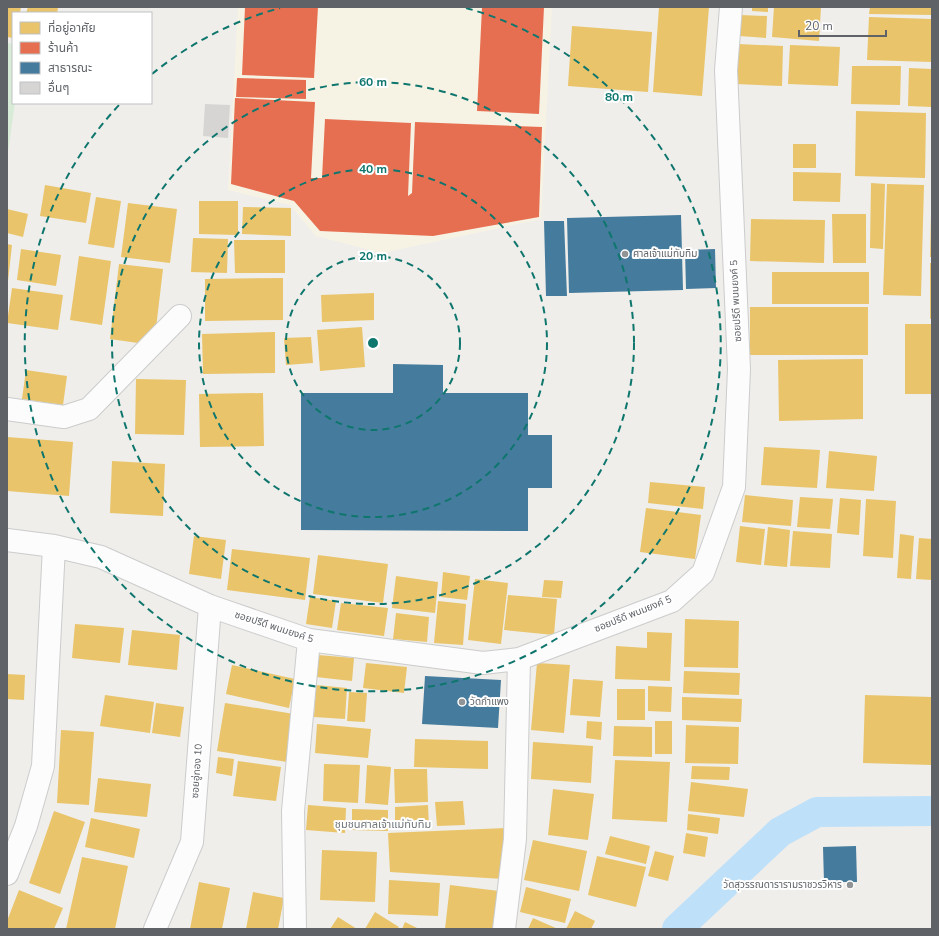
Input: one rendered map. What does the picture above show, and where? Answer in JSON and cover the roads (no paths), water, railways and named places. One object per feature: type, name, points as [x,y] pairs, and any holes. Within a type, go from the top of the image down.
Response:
[{"type":"street","name":"ซอยปรีดี พนมยงค์ 5","points":[[7,540],[54,546],[101,557],[210,606],[309,640],[483,663],[519,659],[672,601],[703,573],[734,487],[739,369],[726,70],[731,7]]},
{"type":"street","points":[[7,409],[64,417],[89,409],[180,316]]},
{"type":"street","points":[[7,874],[26,826],[42,766],[54,546]]},
{"type":"street","name":"ซอยอู่ทอง 10","points":[[155,929],[192,842],[210,606]]},
{"type":"street","points":[[295,929],[293,811],[309,640]]},
{"type":"street","points":[[504,929],[515,839],[519,659]]},
{"type":"waterway","points":[[677,929],[780,832],[817,812],[932,811]]},
{"type":"place","name":"ศาลเจ้าแม่ทับทิม","points":[[625,254]]},
{"type":"place","name":"วัดกำแพง","points":[[462,702]]},
{"type":"place","name":"วัดสุวรรณดารารามราชวรวิหาร","points":[[850,885]]},
{"type":"district","name":"ชุมชนศาลเจ้าแม่ทับทิม","points":[[383,824]]}]
